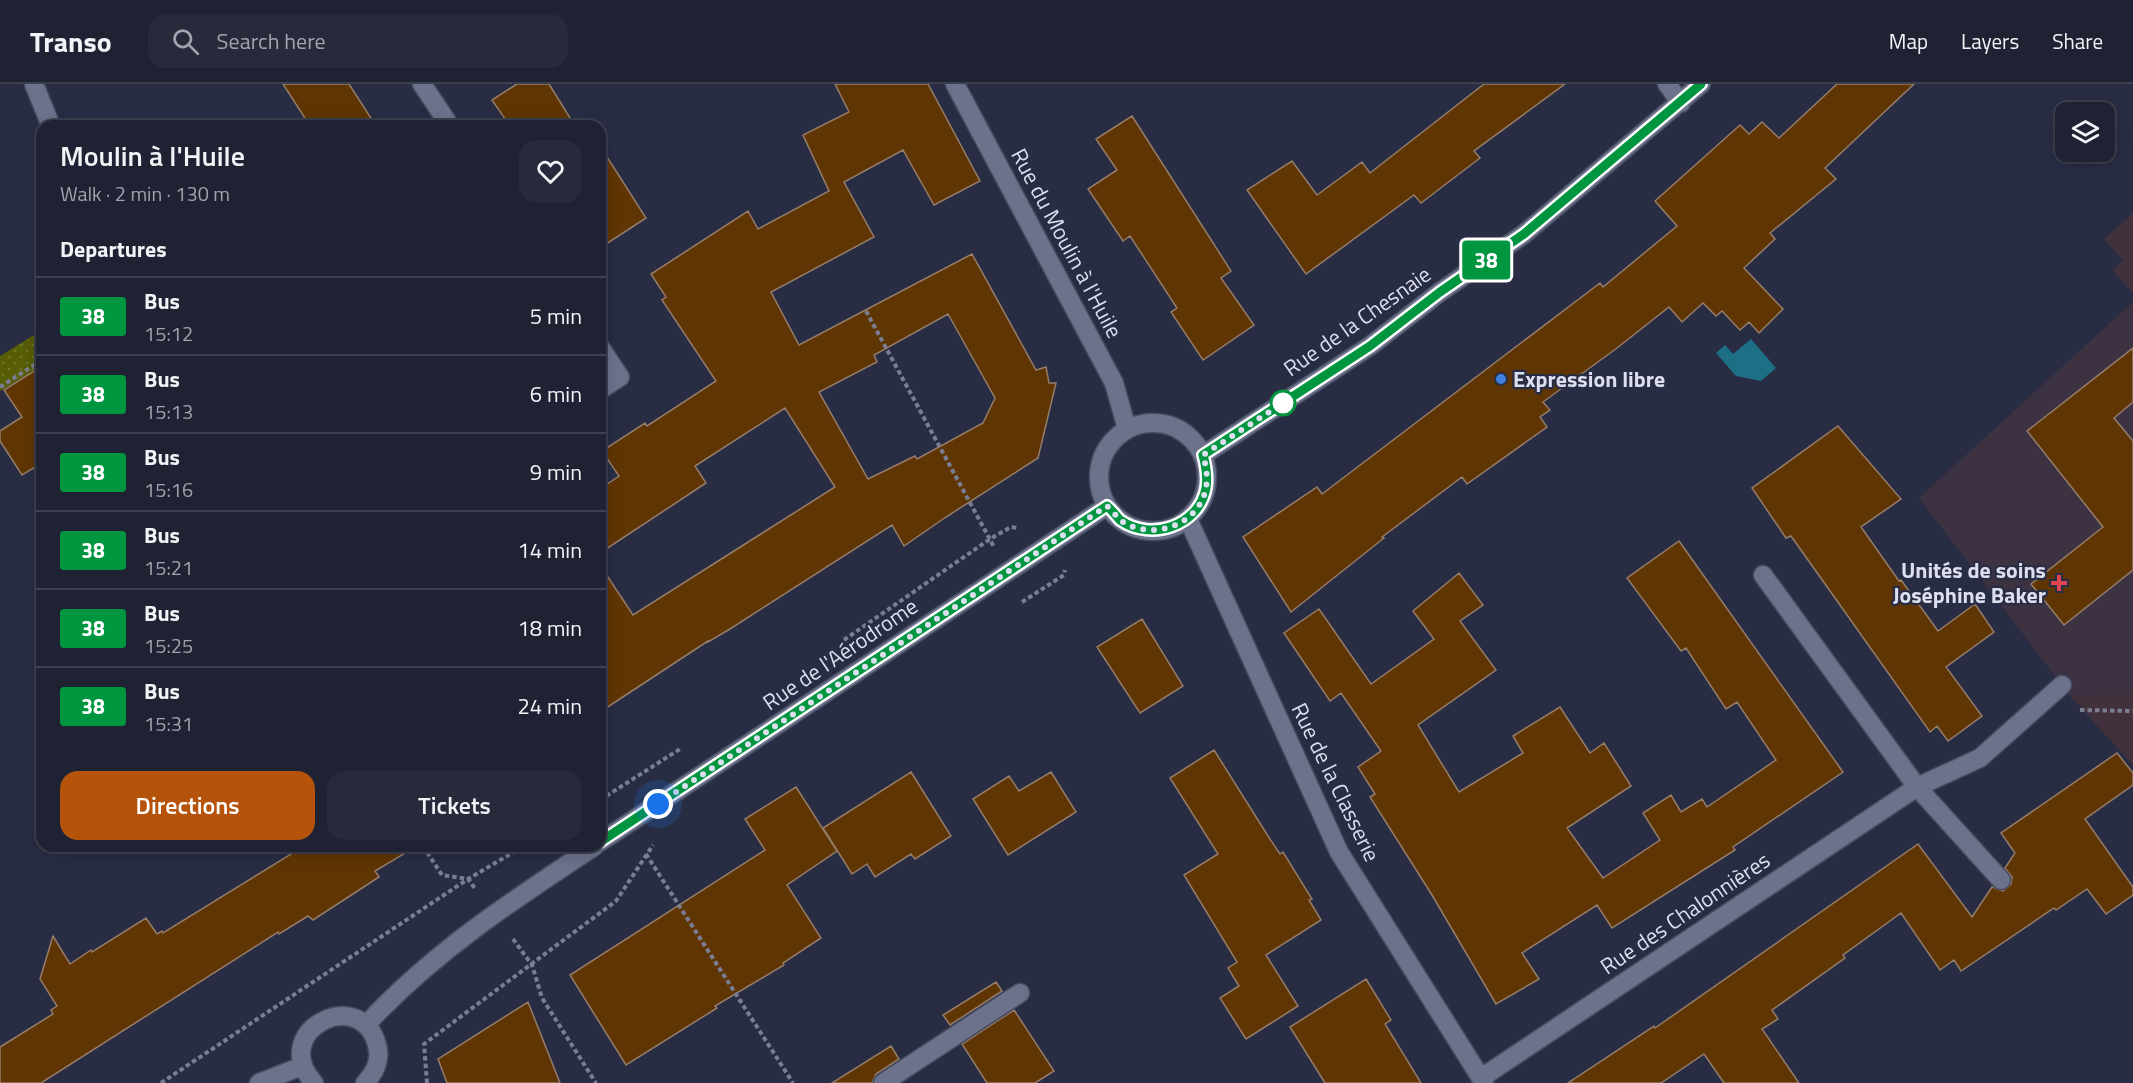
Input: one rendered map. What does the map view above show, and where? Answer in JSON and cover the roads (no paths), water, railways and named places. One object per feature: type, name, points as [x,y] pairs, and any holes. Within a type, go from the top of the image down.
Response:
[{"type":"street","points":[[34,84],[49,120]]},
{"type":"street","points":[[422,84],[446,120]]},
{"type":"street","name":"Rue du Moulin à l'Huile","points":[[955,84],[1114,383],[1127,429]]},
{"type":"street","points":[[1667,84],[1681,103]]},
{"type":"street","name":"Rue de la Chesnaie","points":[[1203,455],[1370,346],[1440,292],[1524,234],[1701,84]]},
{"type":"street","points":[[606,356],[620,377],[606,386]]},
{"type":"street","points":[[1144,423],[1162,423],[1179,429],[1193,440],[1203,455],[1208,472],[1206,490],[1199,506],[1188,519],[1172,528],[1154,531],[1136,528],[1120,519],[1107,506],[1100,490],[1099,472],[1103,455],[1113,440],[1127,429],[1144,423]]},
{"type":"street","name":"Rue de l'Aérodrome","points":[[606,838],[1107,506]]},
{"type":"street","name":"Rue de la Classerie","points":[[1188,519],[1339,852],[1483,1081]]},
{"type":"street","points":[[1763,575],[1917,787],[2001,880]]},
{"type":"street","name":"Rue des Chalonnières","points":[[1483,1081],[1917,787],[1980,758],[2062,685]]},
{"type":"street","points":[[366,1025],[422,969],[494,913],[586,852]]},
{"type":"street","points":[[883,1083],[1020,993]]},
{"type":"street","points":[[314,1083],[302,1066],[301,1052],[304,1038],[313,1026],[325,1019],[339,1016],[354,1018],[366,1025],[374,1035],[378,1047],[378,1059],[374,1071],[365,1083]]},
{"type":"street","points":[[259,1083],[302,1066]]},
{"type":"water","points":[[1751,339],[1776,368],[1761,381],[1736,376],[1716,353],[1725,345],[1733,354]]},
{"type":"place","name":"Expression libre","points":[[1501,379]]},
{"type":"place","name":"Unités de soins Joséphine Baker","points":[[2059,583]]}]
